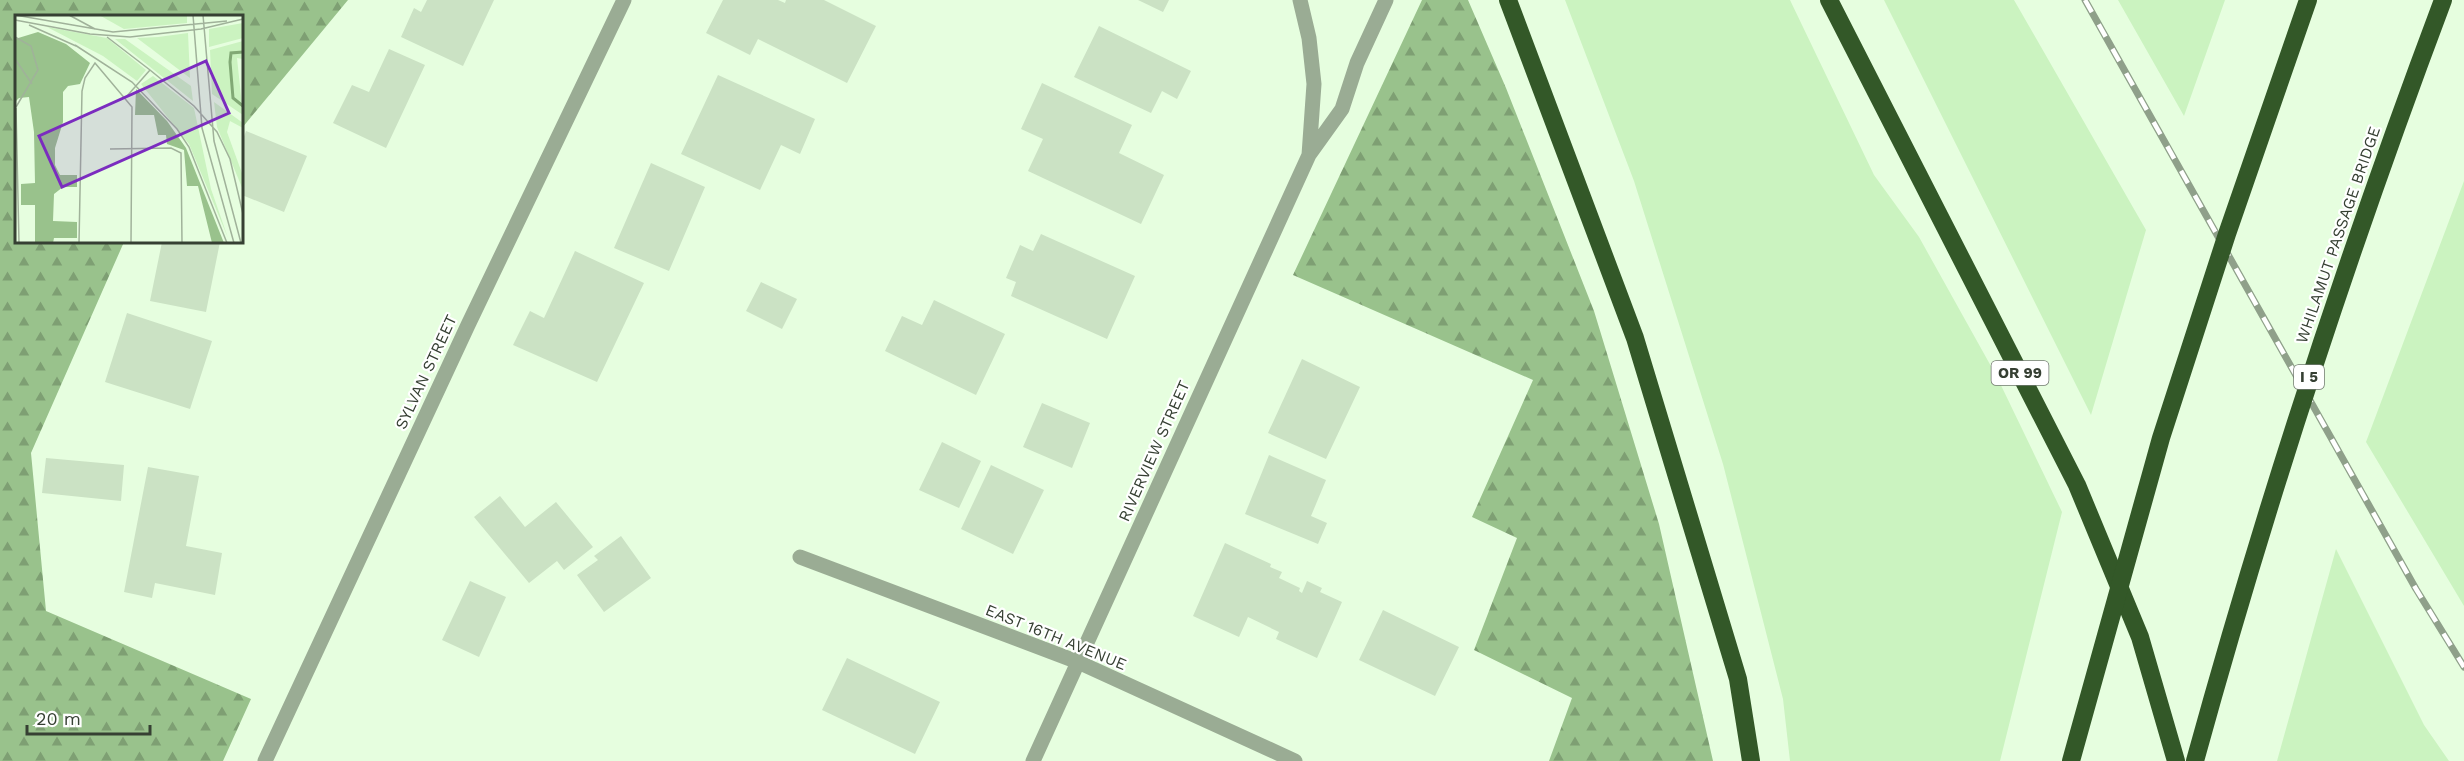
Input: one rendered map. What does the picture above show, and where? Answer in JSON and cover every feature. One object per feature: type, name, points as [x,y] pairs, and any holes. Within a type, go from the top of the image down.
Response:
[{"type":"highway","name":"OR 99","points":[[1828,0],[2077,485],[2140,638],[2176,761]]},
{"type":"highway","points":[[2071,761],[2161,438],[2227,234],[2308,0]]},
{"type":"highway","name":"WHILAMUT PASSAGE BRIDGE","points":[[2195,761],[2226,649],[2314,363],[2393,134],[2444,0]]},
{"type":"highway","points":[[1509,2],[1635,338],[1738,679],[1752,761]]},
{"type":"street","name":"SYLVAN STREET","points":[[265,761],[468,325],[624,0]]},
{"type":"street","name":"RIVERVIEW STREET","points":[[1300,0],[1309,38],[1314,84],[1309,155]]},
{"type":"street","name":"RIVERVIEW STREET","points":[[1033,761],[1309,155],[1342,109],[1357,63],[1386,0]]},
{"type":"street","name":"EAST 16TH AVENUE","points":[[800,557],[1078,663],[1295,761]]},
{"type":"green space","points":[[0,0],[348,0],[243,127],[243,15],[15,15],[15,243],[124,243],[31,453],[46,611],[251,699],[223,761],[0,761]]},
{"type":"green space","points":[[1422,0],[1468,0],[1506,88],[1594,311],[1659,524],[1713,761],[1549,761],[1572,698],[1474,650],[1517,538],[1472,517],[1533,380],[1293,275]]},
{"type":"green space","points":[[1565,0],[1790,0],[1874,175],[1919,237],[1997,377],[2062,512],[2000,761],[1790,761],[1783,699],[1723,464],[1634,181]]},
{"type":"green space","points":[[1884,0],[2014,0],[2146,230],[2091,415]]},
{"type":"green space","points":[[2118,0],[2225,0],[2184,116]]},
{"type":"green space","points":[[2464,181],[2464,606],[2366,442]]},
{"type":"green space","points":[[2336,549],[2424,725],[2449,761],[2277,761]]},
{"type":"building","points":[[427,0],[494,0],[463,66],[401,37],[414,8],[421,12]]},
{"type":"building","points":[[723,0],[778,0],[785,3],[786,0],[824,0],[876,26],[847,83],[758,39],[750,55],[706,33]]},
{"type":"building","points":[[1138,0],[1169,0],[1163,12]]},
{"type":"building","points":[[1099,26],[1191,71],[1177,99],[1162,91],[1151,113],[1074,77]]},
{"type":"building","points":[[389,49],[425,65],[386,148],[333,123],[352,85],[369,92]]},
{"type":"building","points":[[718,75],[815,119],[800,154],[781,145],[760,190],[681,154]]},
{"type":"building","points":[[1042,83],[1132,125],[1119,153],[1164,175],[1141,224],[1028,171],[1043,139],[1021,129]]},
{"type":"building","points":[[246,131],[307,156],[284,212],[243,195],[243,139]]},
{"type":"building","points":[[651,163],[705,187],[669,271],[614,248]]},
{"type":"building","points":[[1041,234],[1135,276],[1107,339],[1011,296],[1016,282],[1006,278],[1020,245],[1033,251]]},
{"type":"building","points":[[162,243],[220,243],[206,312],[150,301]]},
{"type":"building","points":[[575,251],[644,283],[597,382],[513,345],[530,311],[544,318]]},
{"type":"building","points":[[761,282],[797,299],[782,329],[746,311]]},
{"type":"building","points":[[934,300],[1005,334],[976,395],[885,351],[902,316],[922,325]]},
{"type":"building","points":[[127,313],[212,341],[190,409],[105,382]]},
{"type":"building","points":[[1302,359],[1360,387],[1326,459],[1268,433]]},
{"type":"building","points":[[1042,403],[1090,423],[1072,468],[1023,447]]},
{"type":"building","points":[[942,442],[981,461],[959,508],[919,490]]},
{"type":"building","points":[[1269,455],[1326,480],[1311,516],[1327,523],[1318,544],[1245,514]]},
{"type":"building","points":[[46,458],[124,465],[121,501],[42,493]]},
{"type":"building","points":[[991,465],[1044,490],[1013,554],[961,529]]},
{"type":"building","points":[[148,467],[199,476],[186,546],[222,553],[215,595],[155,583],[152,598],[124,592]]},
{"type":"building","points":[[500,496],[525,527],[556,502],[593,547],[564,570],[557,561],[529,583],[474,517]]},
{"type":"building","points":[[621,536],[651,578],[604,612],[577,575],[598,560],[594,556]]},
{"type":"building","points":[[1225,543],[1271,564],[1270,567],[1282,572],[1279,578],[1300,588],[1299,591],[1302,593],[1307,581],[1322,588],[1320,592],[1342,602],[1317,658],[1276,639],[1279,632],[1248,617],[1239,637],[1193,616]]},
{"type":"building","points":[[470,581],[506,597],[479,657],[442,640]]},
{"type":"building","points":[[1383,610],[1459,647],[1435,696],[1359,660]]},
{"type":"building","points":[[847,658],[940,702],[915,754],[822,710]]},
{"type":"railway","points":[[2085,0],[2416,589],[2464,667]]}]
